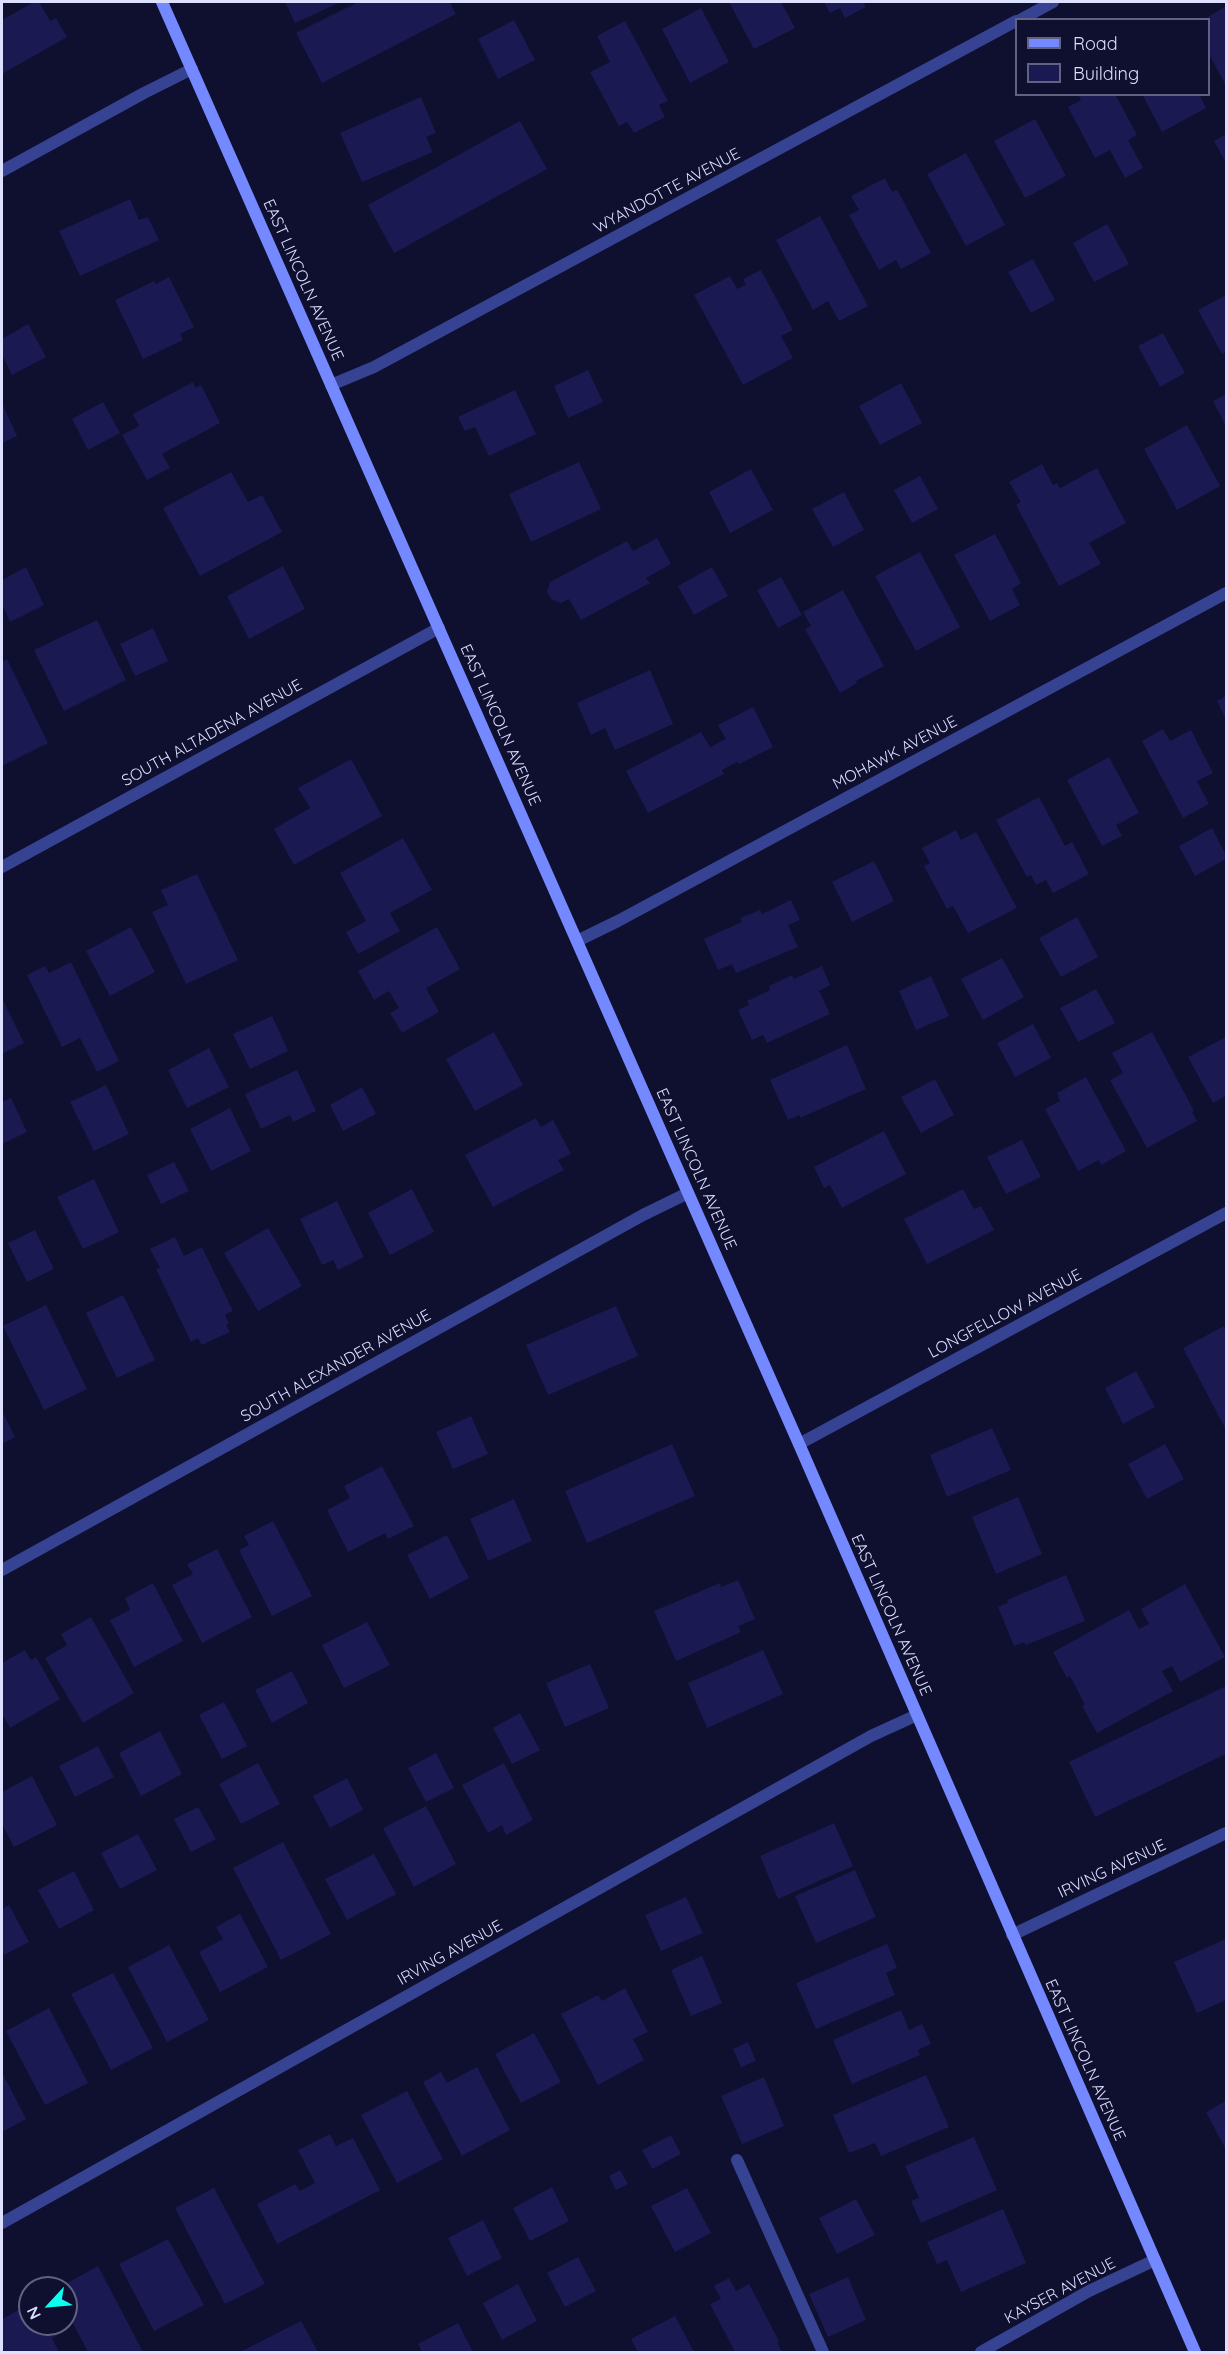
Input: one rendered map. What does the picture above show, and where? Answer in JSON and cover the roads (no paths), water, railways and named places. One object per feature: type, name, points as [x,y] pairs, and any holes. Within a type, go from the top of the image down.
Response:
[{"type":"street","name":"EAST LINCOLN AVENUE","points":[[162,2],[799,1444],[1195,2352]]},
{"type":"street","name":"WYANDOTTE AVENUE","points":[[1022,18],[1053,2]]},
{"type":"street","name":"WYANDOTTE AVENUE","points":[[331,385],[374,367],[1015,22]]},
{"type":"street","points":[[2,171],[192,69]]},
{"type":"street","name":"MOHAWK AVENUE","points":[[577,941],[629,916],[1227,593]]},
{"type":"street","name":"SOUTH ALTADENA AVENUE","points":[[2,867],[438,628]]},
{"type":"street","name":"SOUTH ALEXANDER AVENUE","points":[[2,1569],[644,1215],[688,1193]]},
{"type":"street","name":"LONGFELLOW AVENUE","points":[[799,1444],[1227,1213]]},
{"type":"street","name":"IRVING AVENUE","points":[[2,2223],[860,1742],[916,1715]]},
{"type":"street","name":"IRVING AVENUE","points":[[1012,1935],[1227,1833]]},
{"type":"street","points":[[737,2160],[823,2352]]},
{"type":"street","name":"KAYSER AVENUE","points":[[981,2352],[1089,2292],[1155,2260]]}]
